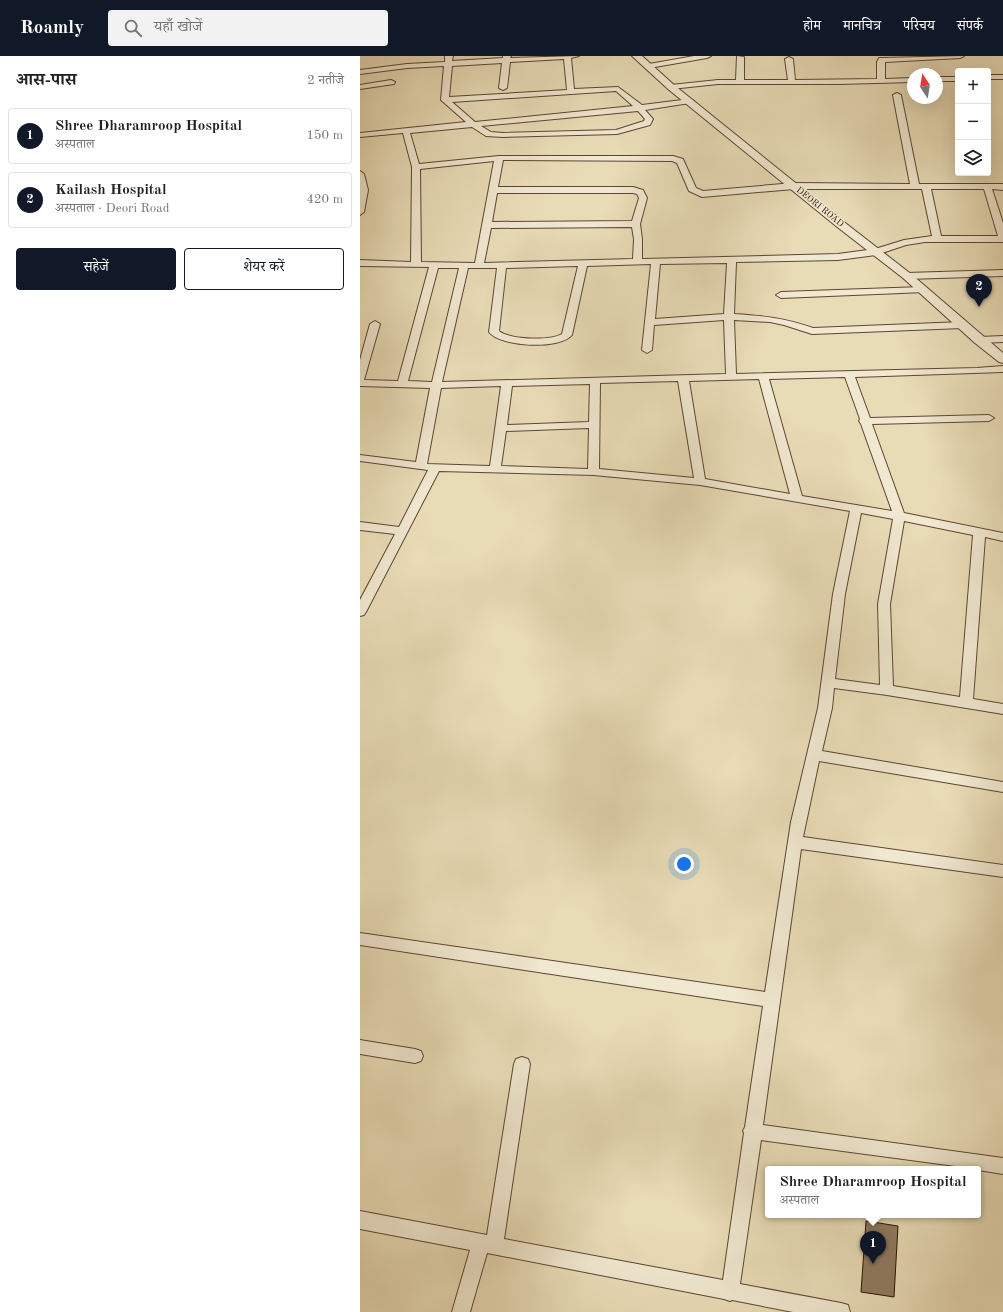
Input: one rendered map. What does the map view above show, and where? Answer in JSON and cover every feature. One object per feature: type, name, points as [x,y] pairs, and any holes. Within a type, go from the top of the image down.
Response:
[{"type":"street","points":[[400,56],[407,66]]},
{"type":"street","points":[[567,56],[571,93]]},
{"type":"street","points":[[360,72],[448,60],[575,56]]},
{"type":"street","name":"DEORI ROAD","points":[[637,56],[671,87],[907,276],[978,340],[1003,359]]},
{"type":"street","points":[[649,66],[707,56]]},
{"type":"street","points":[[881,81],[882,60],[960,56]]},
{"type":"street","points":[[740,57],[740,82]]},
{"type":"street","points":[[503,88],[507,58]]},
{"type":"street","points":[[789,59],[792,82]]},
{"type":"street","points":[[445,100],[448,60]]},
{"type":"street","points":[[991,78],[1003,77]]},
{"type":"street","points":[[943,79],[955,78]]},
{"type":"street","points":[[671,87],[705,82],[907,80]]},
{"type":"street","points":[[360,87],[391,82]]},
{"type":"street","points":[[618,89],[640,108],[649,121],[617,132],[503,135],[489,134],[472,124],[445,100],[618,89]]},
{"type":"street","points":[[897,95],[915,186]]},
{"type":"street","points":[[360,135],[640,108],[690,101]]},
{"type":"street","points":[[406,131],[416,166],[416,265]]},
{"type":"street","points":[[479,266],[499,158]]},
{"type":"street","points":[[416,166],[499,158],[644,160],[673,158],[680,161],[692,188],[702,194],[794,186],[1003,187]]},
{"type":"street","points":[[360,174],[364,190],[360,212]]},
{"type":"street","points":[[926,186],[937,239]]},
{"type":"street","points":[[360,264],[502,266],[838,257],[876,252],[904,243],[925,239],[1003,238],[986,187]]},
{"type":"street","points":[[493,190],[633,190],[640,192],[643,198],[636,224],[638,239],[637,262]]},
{"type":"street","points":[[486,225],[636,224]]},
{"type":"street","points":[[731,376],[729,317],[732,259]]},
{"type":"street","points":[[647,350],[656,262]]},
{"type":"street","points":[[502,266],[494,332],[503,338],[549,341],[560,340],[567,335],[583,264]]},
{"type":"street","points":[[402,384],[434,265]]},
{"type":"street","points":[[421,465],[436,385],[464,266]]},
{"type":"street","points":[[907,276],[1003,274]]},
{"type":"street","points":[[780,295],[922,290]]},
{"type":"street","points":[[650,322],[729,317],[779,320],[812,331],[962,325]]},
{"type":"street","points":[[360,378],[375,324]]},
{"type":"street","points":[[978,340],[1003,339]]},
{"type":"street","points":[[360,383],[436,385],[731,376],[977,371],[1003,369]]},
{"type":"street","points":[[849,373],[864,421],[898,516],[884,604],[886,690]]},
{"type":"street","points":[[763,376],[797,498]]},
{"type":"street","points":[[683,378],[700,482]]},
{"type":"street","points":[[593,472],[595,380]]},
{"type":"street","points":[[495,469],[507,383]]},
{"type":"street","points":[[864,421],[989,418]]},
{"type":"street","points":[[501,428],[594,425]]},
{"type":"street","points":[[360,458],[435,468],[593,472],[700,482],[856,508],[1003,538]]},
{"type":"street","points":[[360,612],[435,468]]},
{"type":"street","points":[[730,1292],[752,1131],[798,822],[825,708],[839,594],[856,508]]},
{"type":"street","points":[[360,526],[402,531]]},
{"type":"street","points":[[966,704],[979,534]]},
{"type":"street","points":[[828,683],[886,690],[1003,709]]},
{"type":"street","points":[[814,755],[1003,787]]},
{"type":"street","points":[[795,842],[1003,871]]},
{"type":"street","points":[[360,939],[771,1000]]},
{"type":"street","points":[[360,1047],[415,1056]]},
{"type":"street","points":[[460,1312],[487,1245],[522,1064]]},
{"type":"street","points":[[752,1131],[933,1155],[1003,1166]]},
{"type":"street","points":[[361,1223],[487,1245],[841,1312]]},
{"type":"building","points":[[866,1221],[898,1226],[894,1297],[861,1292]]},
{"type":"place","name":"Kailash Hospital","points":[[979,307]]},
{"type":"place","name":"Shree Dharamroop Hospital","points":[[873,1264]]}]
